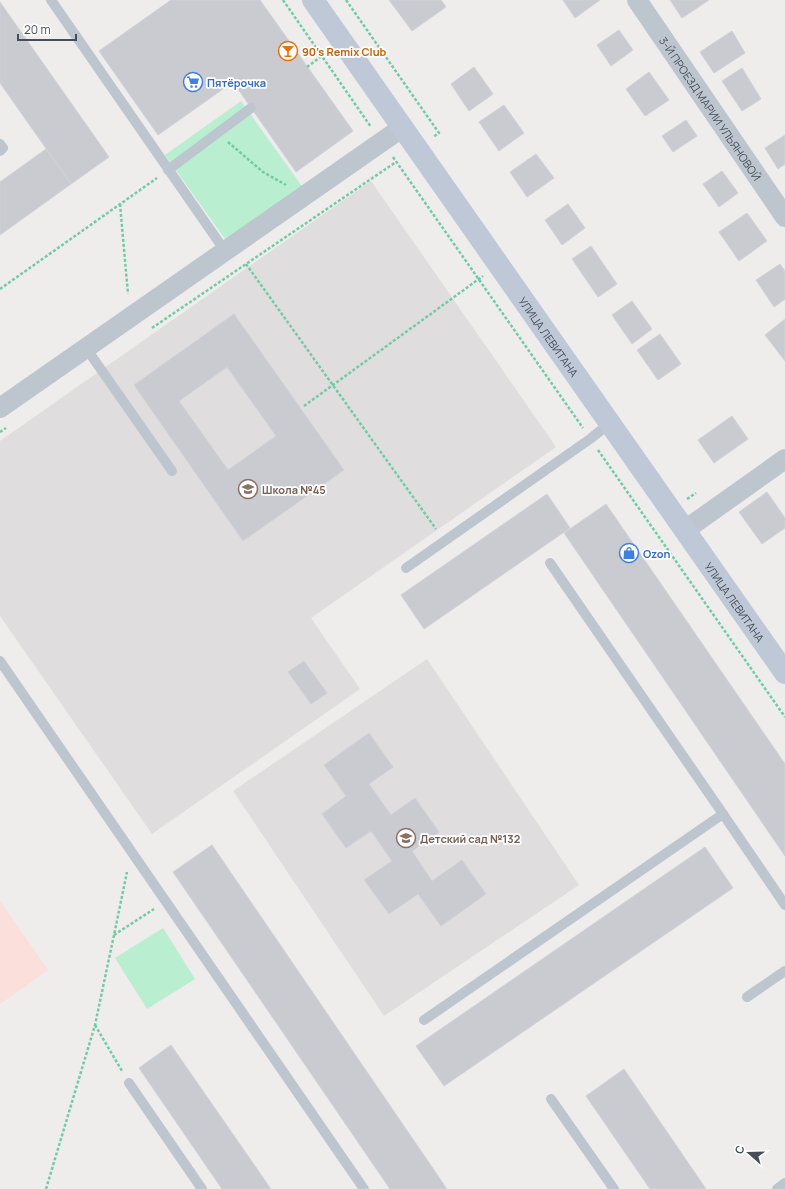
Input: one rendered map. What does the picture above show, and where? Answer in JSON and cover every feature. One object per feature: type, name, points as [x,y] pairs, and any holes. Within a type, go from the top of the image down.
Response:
[{"type":"main road","name":"УЛИЦА ЛЕВИТАНА","points":[[313,0],[785,673]]},
{"type":"street","name":"3-Й ПРОЕЗД МАРИИ УЛЬЯНОВОЙ","points":[[637,0],[785,217]]},
{"type":"street","points":[[0,408],[403,127]]},
{"type":"street","points":[[685,530],[785,459]]},
{"type":"lane","points":[[51,0],[225,251]]},
{"type":"lane","points":[[168,170],[251,108]]},
{"type":"lane","points":[[0,144],[3,148],[0,151]]},
{"type":"lane","points":[[86,348],[172,471]]},
{"type":"lane","points":[[406,568],[590,439],[610,423]]},
{"type":"lane","points":[[550,563],[785,905]]},
{"type":"lane","points":[[0,660],[364,1189]]},
{"type":"lane","points":[[424,1020],[723,814]]},
{"type":"lane","points":[[747,997],[785,971]]},
{"type":"lane","points":[[129,1084],[202,1189]]},
{"type":"lane","points":[[551,1099],[614,1189]]},
{"type":"lane","points":[[777,1189],[785,1184]]},
{"type":"path","points":[[283,0],[785,717]]},
{"type":"path","points":[[150,330],[439,133],[346,0]]},
{"type":"path","points":[[307,67],[327,52]]},
{"type":"path","points":[[218,133],[263,172],[304,196]]},
{"type":"path","points":[[0,289],[168,170]]},
{"type":"path","points":[[120,204],[128,298]]},
{"type":"path","points":[[246,264],[445,541]]},
{"type":"path","points":[[304,406],[499,265]]},
{"type":"path","points":[[0,432],[7,427]]},
{"type":"path","points":[[46,1189],[94,1025],[131,851]]},
{"type":"path","points":[[94,1025],[129,1084]]},
{"type":"shaded area","name":"Школа №45","points":[[371,181],[556,447],[311,618],[360,689],[152,834],[0,616],[0,441]]},
{"type":"shaded area","name":"Детский сад №132","points":[[427,659],[579,885],[384,1016],[233,791]]},
{"type":"shaded area","points":[[0,901],[48,970],[0,1004]]},
{"type":"green space","points":[[241,101],[309,196],[233,250],[165,155]]},
{"type":"green space","points":[[163,928],[195,979],[147,1009],[115,958]]},
{"type":"building","points":[[171,0],[260,0],[353,131],[296,172],[233,82],[158,135],[99,51]]},
{"type":"building","points":[[389,0],[441,0],[446,7],[412,31]]},
{"type":"building","points":[[563,0],[600,0],[575,18]]},
{"type":"building","points":[[670,0],[709,0],[682,18]]},
{"type":"building","points":[[0,2],[109,157],[71,184],[0,83]]},
{"type":"building","points":[[619,30],[633,50],[611,66],[597,45]]},
{"type":"building","points":[[732,31],[745,53],[714,73],[700,52]]},
{"type":"building","points":[[474,67],[493,94],[469,111],[451,84]]},
{"type":"building","points":[[742,68],[761,99],[742,111],[722,81]]},
{"type":"building","points":[[649,72],[669,100],[645,116],[626,89]]},
{"type":"building","points":[[504,105],[524,133],[499,151],[479,122]]},
{"type":"building","points":[[686,120],[697,136],[673,152],[662,136]]},
{"type":"building","points":[[785,135],[785,164],[778,169],[765,148]]},
{"type":"building","points":[[46,149],[71,184],[0,235],[0,182]]},
{"type":"building","points":[[536,154],[554,178],[527,197],[510,172]]},
{"type":"building","points":[[722,171],[738,193],[719,207],[703,184]]},
{"type":"building","points":[[568,204],[585,228],[562,245],[545,220]]},
{"type":"building","points":[[747,213],[767,241],[739,261],[719,232]]},
{"type":"building","points":[[591,246],[617,284],[598,297],[572,259]]},
{"type":"building","points":[[780,264],[785,271],[785,299],[774,307],[756,280]]},
{"type":"building","points":[[632,301],[652,329],[632,344],[612,315]]},
{"type":"building","points":[[234,314],[344,470],[243,541],[134,385]],"holes":[[[227,367],[276,436],[228,470],[179,401]]]},
{"type":"building","points":[[785,319],[785,361],[765,335]]},
{"type":"building","points":[[660,334],[681,364],[658,380],[637,350]]},
{"type":"building","points":[[732,416],[748,439],[714,463],[698,440]]},
{"type":"building","points":[[767,492],[785,518],[785,528],[762,544],[739,512]]},
{"type":"building","points":[[547,494],[570,528],[424,629],[401,595]]},
{"type":"building","points":[[606,504],[785,764],[785,856],[564,533]]},
{"type":"building","points":[[304,661],[327,693],[311,704],[288,672]]},
{"type":"building","points":[[369,733],[393,767],[369,784],[391,815],[415,798],[439,832],[412,851],[432,881],[462,860],[486,894],[441,926],[418,894],[389,914],[364,880],[392,861],[371,831],[346,848],[322,814],[346,796],[324,765]]},
{"type":"building","points":[[212,845],[447,1189],[390,1189],[173,872]]},
{"type":"building","points":[[705,847],[733,888],[444,1086],[416,1046]]},
{"type":"building","points":[[171,1045],[271,1189],[222,1189],[139,1068]]},
{"type":"building","points":[[624,1069],[706,1189],[650,1189],[586,1096]]},
{"type":"place","name":"90's Remix Club","points":[[288,51]]},
{"type":"place","name":"Пятёрочка","points":[[193,82]]},
{"type":"place","name":"Школа №45","points":[[248,489]]},
{"type":"place","name":"Ozon","points":[[629,553]]},
{"type":"place","name":"Детский сад №132","points":[[406,838]]}]
